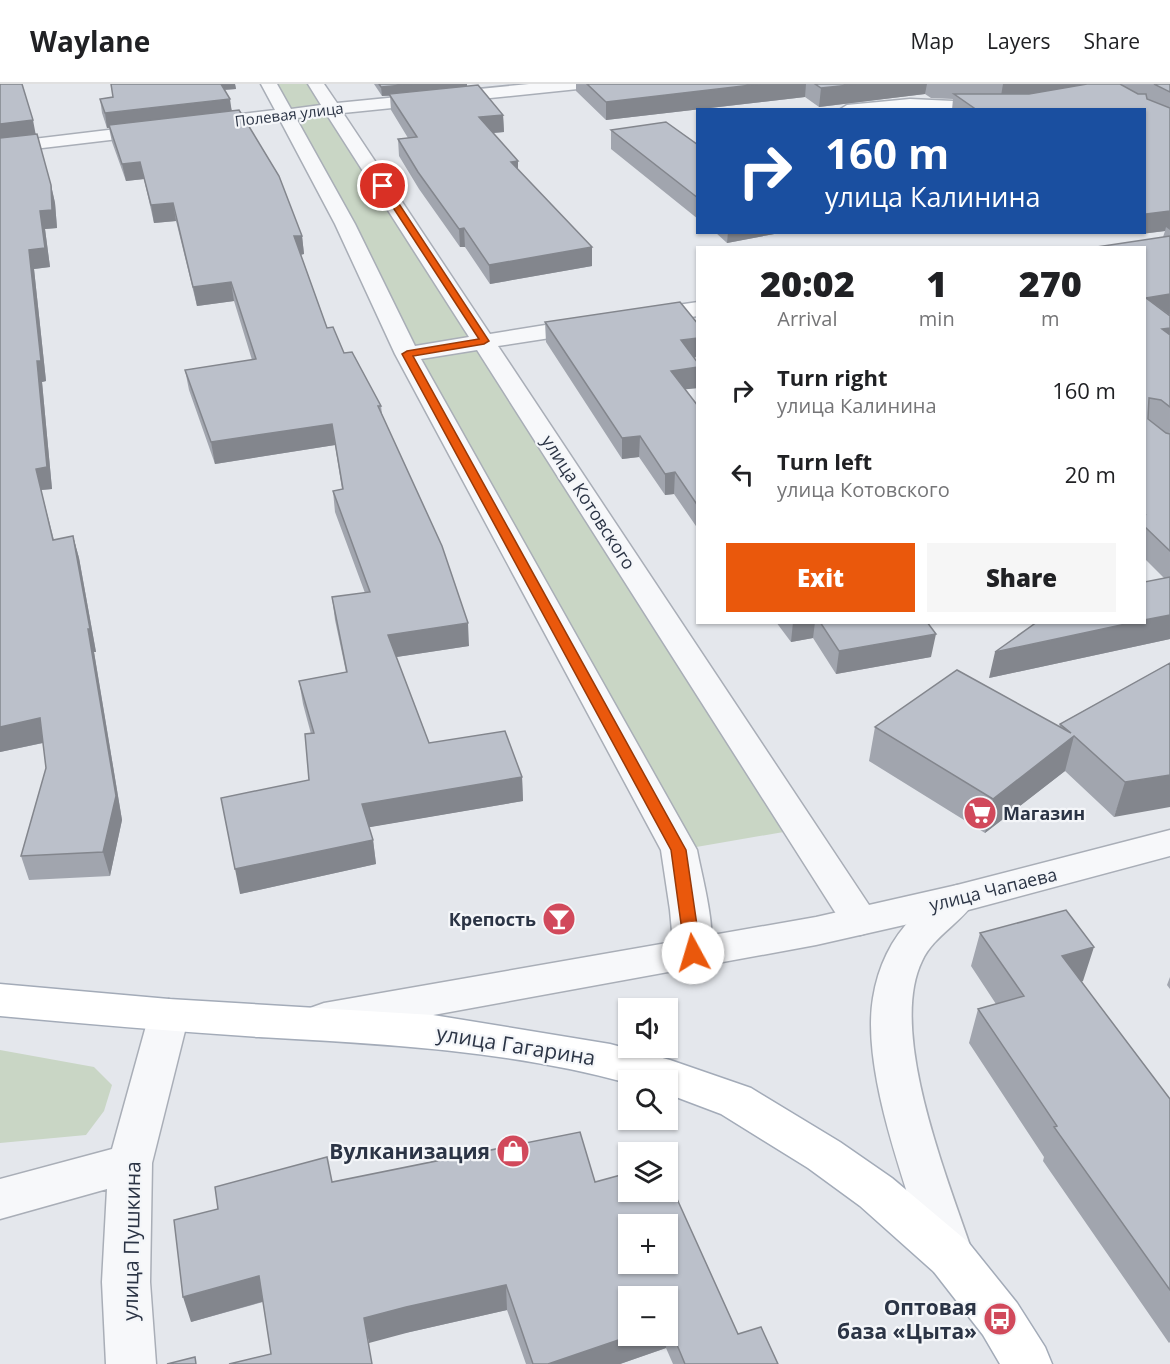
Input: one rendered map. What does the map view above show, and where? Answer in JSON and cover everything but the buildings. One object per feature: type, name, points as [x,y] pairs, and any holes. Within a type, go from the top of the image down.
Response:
[{"type":"main road","name":"улица Гагарина","points":[[0,1000],[169,1015],[433,1031],[610,1061],[692,1085],[736,1101],[824,1155],[876,1192],[951,1257],[1000,1319],[1027,1364]]},
{"type":"street","points":[[269,84],[345,224],[407,354],[679,850],[693,953]]},
{"type":"street","name":"улица Котовского","points":[[316,84],[861,921]]},
{"type":"street","name":"Полевая улица","points":[[0,148],[284,114],[578,84]]},
{"type":"street","points":[[868,108],[910,104],[999,108]]},
{"type":"street","points":[[407,354],[696,309]]},
{"type":"street","name":"улица Чапаева","points":[[298,1023],[816,931],[957,899],[1170,843]]},
{"type":"street","points":[[951,1257],[910,1123],[892,1046],[892,999],[899,969],[917,935],[957,899]]},
{"type":"street","name":"улица Пушкина","points":[[131,1364],[126,1282],[130,1163],[169,1015]]},
{"type":"street","points":[[0,1199],[76,1180],[130,1163]]},
{"type":"green space","points":[[269,84],[316,84],[801,829],[679,850]]},
{"type":"green space","points":[[0,1050],[94,1067],[112,1085],[104,1111],[86,1135],[0,1143]]},
{"type":"place","name":"Магазин","points":[[980,813]]},
{"type":"place","name":"Крепость","points":[[559,919]]},
{"type":"place","name":"Вулканизация","points":[[513,1151]]},
{"type":"place","name":"Оптовая база «Цыта»","points":[[1000,1319]]},
{"type":"route","points":[[383,186],[484,341],[407,354],[679,850],[689,910],[693,953]]}]
